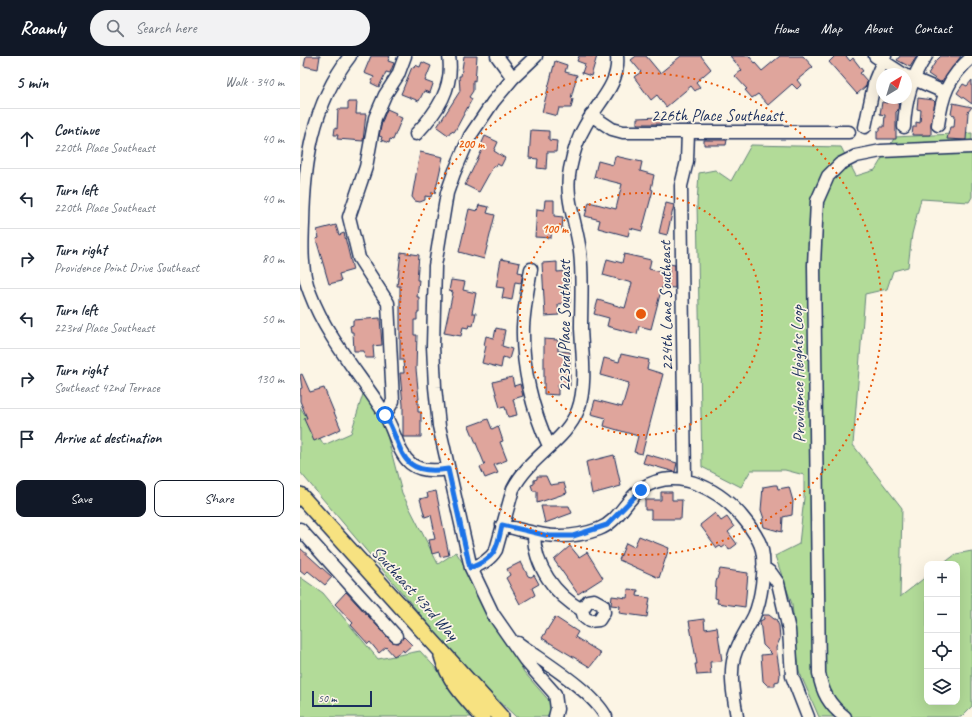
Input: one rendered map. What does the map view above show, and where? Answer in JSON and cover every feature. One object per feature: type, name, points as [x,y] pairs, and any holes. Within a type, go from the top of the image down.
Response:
[{"type":"main road","name":"Southeast 43rd Way","points":[[300,495],[501,717]]},
{"type":"main road","points":[[440,649],[445,666],[453,682],[483,717]]},
{"type":"street","points":[[350,56],[330,86],[314,128],[309,146],[303,211],[303,266],[309,292],[321,318],[385,415],[400,449],[408,461],[422,470],[429,472],[448,469]]},
{"type":"street","points":[[385,415],[393,401],[388,303],[361,262],[349,217],[366,167],[375,118],[385,95],[398,75],[405,56]]},
{"type":"street","points":[[416,134],[434,113],[446,92],[450,64],[449,56]]},
{"type":"street","points":[[497,56],[512,78]]},
{"type":"street","points":[[536,56],[512,78],[495,98],[470,136],[451,180],[440,225],[434,266],[433,346],[439,426],[470,568],[485,600],[525,660],[555,694],[557,709],[560,717]]},
{"type":"street","name":"223rd Place Southeast","points":[[470,568],[483,563],[493,555],[496,550],[502,525],[518,480],[528,466],[565,432],[573,420],[581,400],[581,266],[578,238],[571,212],[569,174],[576,147],[591,115],[612,85],[617,68],[617,56]]},
{"type":"street","points":[[912,71],[926,56]]},
{"type":"street","points":[[938,125],[944,92],[959,70],[972,57]]},
{"type":"street","points":[[865,127],[880,58],[895,68]]},
{"type":"street","points":[[912,78],[944,92]]},
{"type":"street","points":[[904,127],[906,104]]},
{"type":"street","name":"226th Place Southeast","points":[[591,115],[612,129],[623,132],[849,132]]},
{"type":"street","name":"224th Lane Southeast","points":[[685,480],[681,186],[687,161],[688,132]]},
{"type":"street","name":"Providence Heights Loop","points":[[845,717],[828,701],[822,690],[819,673],[814,265],[817,201],[823,184],[833,170],[856,156],[881,151],[972,147]]},
{"type":"street","points":[[531,269],[523,326],[524,348],[535,407],[550,446]]},
{"type":"street","points":[[502,525],[534,534],[562,537],[601,528],[613,521],[635,495],[646,487],[663,481],[685,480],[711,490],[731,505],[759,542],[762,552],[763,567],[756,610],[733,658],[733,680],[738,717]]},
{"type":"street","points":[[300,529],[396,636]]},
{"type":"street","points":[[534,534],[534,548],[545,574],[562,595],[582,610]]},
{"type":"street","points":[[763,567],[771,573],[778,583],[789,630],[792,676],[808,717]]},
{"type":"street","points":[[512,639],[572,682],[598,705],[606,717]]},
{"type":"green space","points":[[972,133],[972,197],[969,202],[921,199],[912,234],[908,267],[893,271],[887,289],[865,294],[853,445],[902,508],[900,597],[924,578],[924,705],[960,705],[960,561],[947,561],[956,554],[972,551],[972,706],[961,717],[819,717],[799,671],[792,604],[775,556],[799,544],[804,498],[804,475],[785,470],[751,470],[741,487],[702,467],[697,203],[699,173],[715,170],[731,181],[751,145],[841,147],[856,176],[875,170],[895,137]]},
{"type":"green space","points":[[363,394],[383,420],[402,493],[438,564],[456,552],[484,597],[524,672],[552,704],[548,717],[516,717],[468,671],[300,472],[300,407],[324,445],[351,433]]},
{"type":"green space","points":[[300,577],[323,593],[378,659],[420,651],[468,703],[473,717],[300,717]]},
{"type":"building","points":[[306,56],[320,56],[318,69],[304,66]]},
{"type":"building","points":[[371,56],[390,56],[388,61],[394,63],[390,73],[386,72],[379,87],[371,83],[374,77],[364,73]]},
{"type":"building","points":[[464,56],[477,56],[475,81],[473,80],[473,91],[469,97],[472,99],[454,132],[451,131],[448,135],[437,127],[460,91],[459,76],[461,76]]},
{"type":"building","points":[[579,56],[597,56],[591,76],[582,73],[585,64],[577,61]]},
{"type":"building","points":[[636,56],[646,56],[660,73],[681,56],[701,56],[711,69],[696,82],[700,87],[695,91],[691,86],[666,107],[657,95],[651,100],[634,77],[641,72],[631,60]]},
{"type":"building","points":[[730,56],[749,56],[762,71],[780,56],[803,56],[813,67],[797,80],[801,85],[797,89],[792,84],[768,105],[758,94],[752,98],[745,90],[747,89],[735,76],[742,70]]},
{"type":"building","points":[[835,56],[846,56],[850,61],[853,58],[863,71],[860,73],[867,81],[866,86],[857,94],[829,62]]},
{"type":"building","points":[[900,56],[917,56],[910,67],[897,60]]},
{"type":"building","points":[[941,56],[961,56],[943,81],[940,82],[928,74]]},
{"type":"building","points":[[555,61],[567,65],[565,72],[577,75],[571,98],[573,99],[571,108],[559,108],[557,116],[542,112]]},
{"type":"building","points":[[422,62],[431,66],[425,81],[433,84],[430,93],[424,91],[419,101],[401,94],[412,67],[414,68],[415,65],[420,67]]},
{"type":"building","points":[[972,80],[972,104],[957,93],[963,84],[967,86]]},
{"type":"building","points":[[918,98],[933,100],[935,102],[931,124],[931,135],[912,135],[913,127],[916,127],[916,122],[920,123],[921,110],[917,109]]},
{"type":"building","points":[[348,102],[357,102],[356,114],[366,114],[363,141],[337,139],[338,135],[334,135],[335,128],[337,129],[338,109],[348,109]]},
{"type":"building","points":[[953,103],[972,107],[968,112],[966,140],[947,139],[950,127],[954,127],[955,115],[951,114]]},
{"type":"building","points":[[882,104],[898,104],[898,110],[896,112],[896,139],[877,139],[877,131],[880,131],[880,127],[884,127],[885,115],[880,114]]},
{"type":"building","points":[[387,109],[396,113],[395,115],[402,118],[393,140],[390,139],[389,143],[381,140],[382,137],[379,136]]},
{"type":"building","points":[[660,117],[661,124],[637,124],[637,118]]},
{"type":"building","points":[[531,130],[549,131],[549,140],[557,141],[556,152],[547,152],[546,169],[537,168],[538,159],[529,158]]},
{"type":"building","points":[[485,136],[498,142],[494,151],[505,158],[501,166],[497,164],[496,166],[494,165],[479,192],[465,185],[483,148],[480,147]]},
{"type":"building","points":[[704,140],[727,140],[726,145],[704,145]]},
{"type":"building","points":[[420,152],[443,157],[435,193],[432,192],[431,197],[425,196],[425,200],[420,202],[415,201],[412,197]]},
{"type":"building","points":[[615,156],[642,162],[640,171],[654,175],[651,189],[653,190],[642,231],[630,228],[628,236],[598,228],[600,220],[585,216],[589,202],[616,209],[622,184],[594,177],[598,161],[613,165]]},
{"type":"building","points":[[545,200],[554,200],[554,216],[563,217],[562,229],[552,228],[551,238],[535,237],[537,209],[544,210]]},
{"type":"building","points":[[666,203],[674,205],[667,235],[659,233]]},
{"type":"building","points":[[479,205],[489,207],[487,213],[495,215],[484,259],[459,252],[469,209],[477,211]]},
{"type":"building","points":[[336,225],[339,235],[344,233],[353,270],[339,274],[341,281],[329,284],[316,239],[319,238],[317,230]]},
{"type":"building","points":[[401,252],[419,255],[417,297],[419,297],[419,313],[417,313],[417,320],[414,320],[414,335],[417,335],[416,369],[419,399],[418,412],[421,412],[421,437],[403,437],[403,405],[400,373],[404,373],[403,360],[400,360],[400,286],[397,286]]},
{"type":"building","points":[[624,254],[651,260],[649,269],[669,274],[669,264],[675,265],[675,288],[662,287],[651,329],[639,326],[637,334],[607,326],[609,318],[594,314],[598,300],[625,308],[632,283],[603,275],[607,259],[622,263]]},
{"type":"building","points":[[501,259],[520,263],[518,272],[523,273],[521,283],[515,282],[512,300],[502,298],[504,288],[496,287]]},
{"type":"building","points":[[557,262],[557,272],[569,271],[570,303],[558,304],[559,315],[545,316],[542,263]]},
{"type":"building","points":[[451,280],[465,282],[463,290],[476,293],[472,313],[476,313],[473,326],[469,325],[468,328],[463,327],[461,336],[444,333],[453,292],[449,291]]},
{"type":"building","points":[[380,318],[382,345],[373,346],[374,358],[365,358],[364,351],[354,351],[353,332],[351,332],[350,326],[353,325],[353,320]]},
{"type":"building","points":[[496,328],[505,330],[502,346],[512,349],[509,359],[503,357],[501,368],[482,363],[486,346],[484,345],[486,336],[494,338]]},
{"type":"building","points":[[544,339],[558,340],[558,351],[570,352],[570,386],[558,385],[558,395],[544,394]]},
{"type":"building","points":[[621,354],[649,360],[647,369],[663,374],[642,454],[634,452],[638,436],[604,426],[606,418],[591,414],[595,400],[622,407],[629,383],[600,375],[604,358],[619,362]]},
{"type":"building","points":[[302,374],[310,392],[324,388],[341,429],[314,441],[304,419],[307,418],[300,401],[300,389],[302,388],[300,375]]},
{"type":"building","points":[[512,377],[514,386],[520,384],[523,396],[513,399],[517,415],[508,417],[505,407],[500,408],[493,382]]},
{"type":"building","points":[[488,419],[492,429],[498,426],[503,441],[500,442],[507,460],[494,465],[498,473],[485,478],[480,467],[485,465],[469,426]]},
{"type":"building","points":[[646,454],[677,463],[675,472],[643,463]]},
{"type":"building","points":[[614,455],[621,486],[592,494],[586,462]]},
{"type":"building","points":[[537,476],[546,476],[550,485],[564,483],[567,493],[537,503],[537,491],[533,491],[531,485],[534,484],[534,480],[537,479]]},
{"type":"building","points":[[777,485],[778,489],[789,487],[793,501],[792,515],[783,517],[782,532],[764,527],[762,519],[764,519],[761,510],[763,487]]},
{"type":"building","points":[[436,491],[449,555],[440,557],[439,552],[432,554],[429,540],[435,539],[431,515],[425,517],[420,499],[428,497],[427,493]]},
{"type":"building","points":[[661,492],[672,492],[672,500],[682,500],[681,519],[651,519],[651,510],[645,510],[645,500],[661,500]]},
{"type":"building","points":[[541,506],[569,506],[572,513],[545,523]]},
{"type":"building","points":[[715,513],[721,521],[727,517],[734,527],[728,532],[737,544],[729,550],[726,545],[722,548],[720,546],[717,548],[700,525]]},
{"type":"building","points":[[639,536],[669,548],[659,578],[619,560],[626,543],[634,547]]},
{"type":"building","points":[[570,546],[579,557],[587,552],[603,578],[578,594],[554,560]]},
{"type":"building","points":[[300,548],[332,577],[325,585],[308,571],[305,574],[300,570]]},
{"type":"building","points":[[521,562],[528,576],[531,577],[534,575],[539,584],[532,588],[535,595],[520,604],[506,578],[510,575],[507,569]]},
{"type":"building","points":[[720,569],[748,573],[745,607],[717,603],[718,599],[715,598],[716,582]]},
{"type":"building","points":[[628,589],[638,590],[637,596],[650,598],[647,617],[619,613],[620,606],[611,605],[612,596],[627,598]]},
{"type":"building","points":[[346,592],[391,641],[398,643],[404,637],[412,645],[404,652],[403,650],[394,656],[386,647],[379,653],[370,642],[368,644],[351,625],[353,623],[335,604]]},
{"type":"building","points":[[763,615],[769,615],[776,619],[779,626],[780,639],[776,648],[780,675],[779,681],[775,682],[775,686],[768,686],[763,681],[761,655],[772,654],[763,645],[760,621],[764,619]]},
{"type":"building","points":[[555,617],[578,632],[575,637],[601,653],[590,667],[542,638]]},
{"type":"building","points":[[704,619],[705,629],[717,627],[722,661],[710,662],[711,674],[697,675],[695,664],[697,664],[689,621]]},
{"type":"route","points":[[385,415],[389,421],[403,456],[412,465],[429,472],[448,469],[470,568],[483,563],[493,555],[496,550],[502,525],[534,534],[562,537],[573,536],[601,528],[613,521],[641,490]]}]
